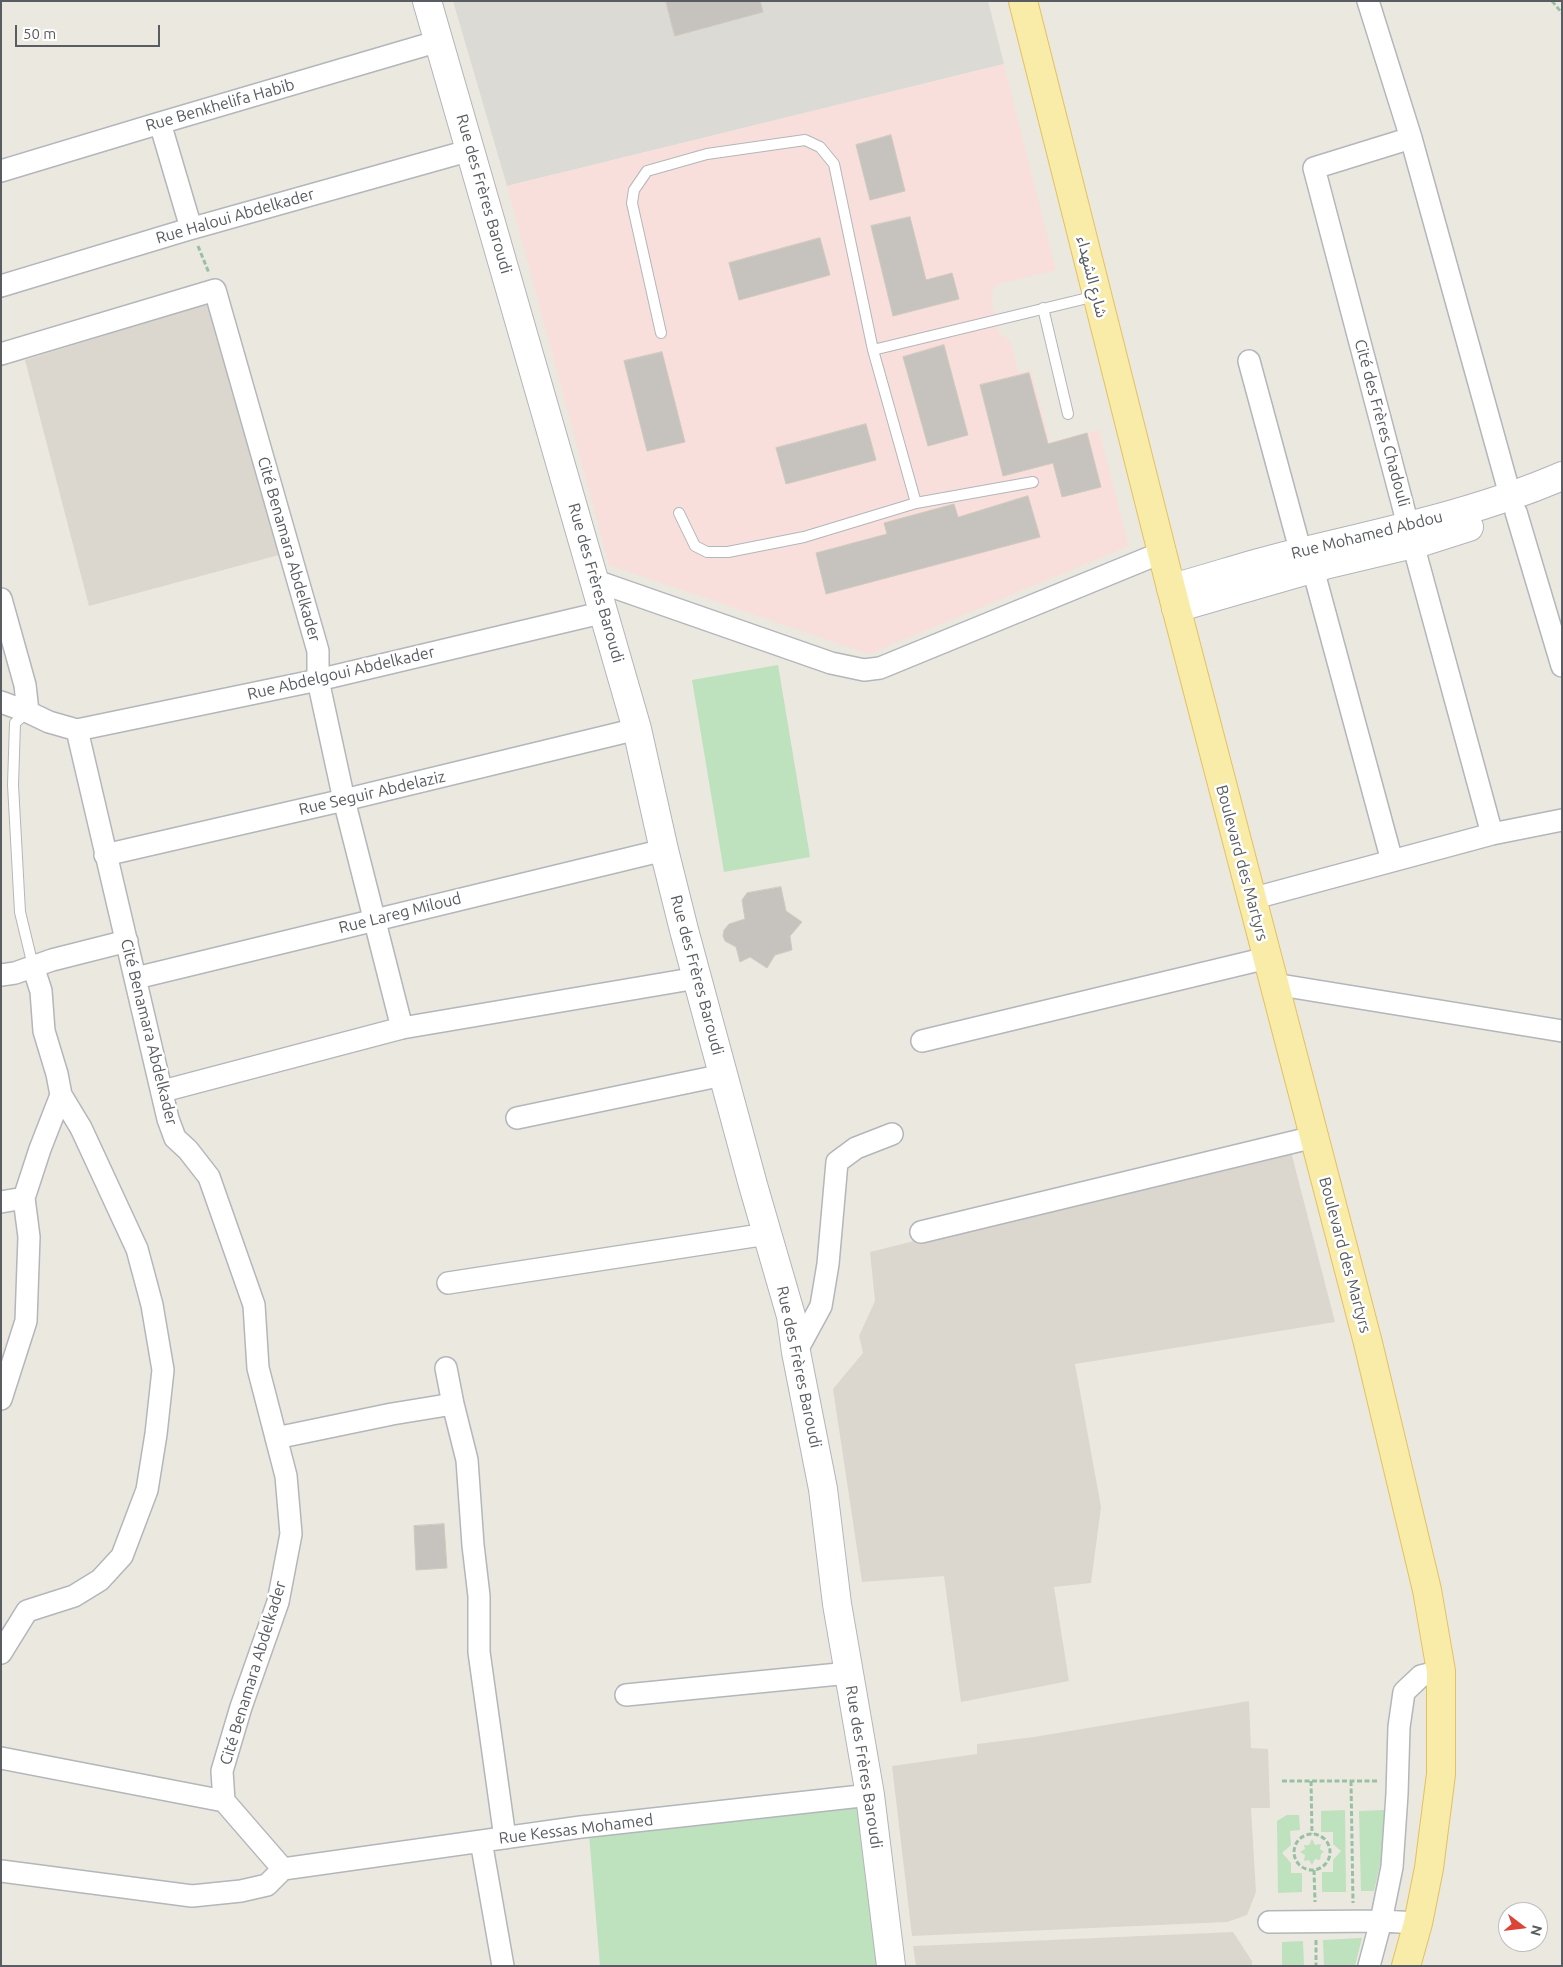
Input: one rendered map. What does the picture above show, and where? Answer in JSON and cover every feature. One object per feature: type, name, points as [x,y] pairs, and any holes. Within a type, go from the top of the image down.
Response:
[{"type":"main road","name":"شارع الشهداء","points":[[1022,1],[1163,552]]},
{"type":"main road","name":"Boulevard des Martyrs","points":[[1163,552],[1251,899],[1368,1343],[1427,1590],[1441,1672],[1441,1774],[1429,1868],[1418,1924],[1406,1966]]},
{"type":"street","name":"Rue des Frères Baroudi","points":[[427,1],[638,729],[664,850],[697,978],[791,1316],[796,1352],[823,1488],[838,1604],[870,1795],[891,1966]]},
{"type":"street","points":[[1368,1],[1411,138],[1513,504],[1562,666]]},
{"type":"street","name":"Rue Benkhelifa Habib","points":[[1,171],[160,122],[439,41]]},
{"type":"street","points":[[160,122],[191,228]]},
{"type":"street","name":"Cité des Frères Chadouli","points":[[1411,138],[1314,168],[1492,834]]},
{"type":"street","name":"Rue Haloui Abdelkader","points":[[1,286],[191,228],[471,150]]},
{"type":"street","points":[[1,354],[215,290]]},
{"type":"street","name":"Cité Benamara Abdelkader","points":[[215,290],[318,651],[318,680],[344,800],[402,1028]]},
{"type":"street","points":[[1249,361],[1392,861]]},
{"type":"street","name":"Rue Mohamed Abdou","points":[[1513,504],[1538,486],[1562,476]]},
{"type":"street","name":"Rue Mohamed Abdou","points":[[1174,598],[1276,558],[1307,561],[1411,534],[1455,513],[1513,504],[1546,502],[1562,495]]},
{"type":"street","points":[[596,581],[831,663],[864,670],[880,668],[1163,552]]},
{"type":"street","points":[[1,599],[25,685],[28,712]]},
{"type":"street","name":"Rue Abdelgoui Abdelkader","points":[[77,730],[318,680],[605,612]]},
{"type":"street","points":[[1,702],[49,722],[77,730]]},
{"type":"street","name":"Rue Seguir Abdelaziz","points":[[106,855],[638,729]]},
{"type":"street","name":"Cité Benamara Abdelkader","points":[[77,730],[163,1091],[168,1119],[175,1138],[188,1150],[208,1177],[254,1305],[258,1368],[286,1476],[291,1534],[278,1602],[240,1707],[222,1771],[224,1801]]},
{"type":"street","points":[[1251,899],[1492,834],[1562,820]]},
{"type":"street","name":"Rue Lareg Miloud","points":[[136,978],[664,850]]},
{"type":"street","points":[[1,975],[15,973],[32,966],[127,941]]},
{"type":"street","points":[[922,1041],[1267,958]]},
{"type":"street","points":[[1,1653],[28,1611],[74,1596],[100,1580],[122,1556],[147,1490],[156,1434],[162,1370],[152,1305],[137,1249],[81,1128],[61,1095],[57,1074],[44,1031],[42,991],[32,966]]},
{"type":"street","points":[[163,1091],[402,1028],[697,978]]},
{"type":"street","points":[[1274,984],[1562,1030]]},
{"type":"street","points":[[517,1118],[723,1075]]},
{"type":"street","points":[[1,1399],[26,1321],[29,1237],[24,1198],[40,1149],[61,1095]]},
{"type":"street","points":[[796,1352],[821,1306],[828,1264],[837,1162],[856,1148],[892,1134]]},
{"type":"street","points":[[921,1232],[1314,1137]]},
{"type":"street","points":[[1,1202],[24,1198]]},
{"type":"street","points":[[448,1283],[767,1234]]},
{"type":"street","points":[[446,1368],[466,1460],[479,1596],[479,1652],[505,1838]]},
{"type":"street","points":[[276,1438],[392,1414],[453,1404]]},
{"type":"street","points":[[1369,1966],[1381,1921],[1392,1867],[1399,1727],[1404,1692],[1421,1676],[1441,1672]]},
{"type":"street","points":[[626,1695],[849,1673]]},
{"type":"street","points":[[1,1758],[224,1801],[283,1869],[267,1885],[241,1891],[192,1896],[3,1874]]},
{"type":"street","name":"Rue Kessas Mohamed","points":[[283,1869],[581,1827],[870,1795]]},
{"type":"street","points":[[481,1841],[503,1966]]},
{"type":"street","points":[[1269,1922],[1381,1921],[1418,1924]]},
{"type":"lane","points":[[661,333],[632,203],[634,190],[647,171],[707,154],[805,140],[820,147],[834,164],[873,350],[916,503]]},
{"type":"lane","points":[[873,350],[1097,296]]},
{"type":"lane","points":[[1043,308],[1068,414]]},
{"type":"lane","points":[[679,513],[694,546],[707,552],[728,552],[804,537],[916,503],[1033,482]]},
{"type":"lane","points":[[28,712],[15,723],[13,785],[20,912],[32,966]]},
{"type":"path","points":[[1552,1],[1562,13]]},
{"type":"path","points":[[191,228],[215,290]]},
{"type":"path","points":[[1282,1781],[1397,1781]]},
{"type":"path","points":[[1311,1781],[1312,1834]]},
{"type":"path","points":[[1351,1781],[1353,1922]]},
{"type":"path","points":[[1312,1834],[1327,1843],[1329,1854],[1324,1865],[1314,1870],[1302,1868],[1298,1864],[1294,1853],[1297,1842],[1301,1838],[1312,1834]]},
{"type":"path","points":[[1314,1870],[1316,1922]]},
{"type":"shaded area","points":[[453,1],[988,1],[1004,64],[507,186]]},
{"type":"shaded area","points":[[1004,64],[1056,270],[995,285],[991,297],[999,333],[1010,340],[1019,373],[1031,370],[1050,442],[1099,430],[1129,546],[869,654],[609,565],[507,186]]},
{"type":"shaded area","points":[[210,303],[279,555],[89,606],[25,360]]},
{"type":"shaded area","points":[[1290,1148],[1335,1322],[1075,1364],[1101,1507],[1091,1583],[1054,1587],[1069,1681],[961,1702],[944,1576],[862,1582],[833,1389],[863,1353],[859,1336],[875,1301],[870,1252]]},
{"type":"shaded area","points":[[1249,1701],[1251,1748],[1268,1749],[1270,1808],[1251,1808],[1256,1892],[1247,1915],[1227,1922],[912,1936],[892,1766],[977,1754],[977,1744],[1034,1737]]},
{"type":"shaded area","points":[[1233,1932],[1252,1961],[1252,1966],[916,1966],[913,1946]]},
{"type":"green space","points":[[778,665],[810,857],[724,872],[692,680]]},
{"type":"green space","points":[[862,1803],[881,1966],[600,1966],[589,1834]]},
{"type":"green space","points":[[1345,1810],[1346,1892],[1322,1892],[1322,1872],[1333,1872],[1333,1860],[1341,1851],[1333,1844],[1333,1832],[1321,1832],[1321,1811]]},
{"type":"green space","points":[[1384,1810],[1384,1847],[1374,1891],[1361,1891],[1359,1811]]},
{"type":"green space","points":[[1287,1815],[1299,1815],[1300,1830],[1290,1831],[1291,1845],[1282,1853],[1291,1863],[1291,1873],[1302,1873],[1302,1892],[1278,1893],[1277,1821]]},
{"type":"green space","points":[[1312,1839],[1315,1845],[1321,1844],[1320,1849],[1324,1852],[1321,1854],[1320,1860],[1315,1859],[1312,1865],[1309,1860],[1304,1861],[1305,1855],[1300,1852],[1305,1849],[1304,1845],[1309,1845]]},
{"type":"green space","points":[[1362,1938],[1355,1966],[1324,1966],[1323,1940]]},
{"type":"green space","points":[[1303,1941],[1304,1966],[1282,1966],[1282,1942]]},
{"type":"building","points":[[666,1],[760,1],[763,12],[675,36]]},
{"type":"building","points":[[891,135],[905,191],[870,200],[856,145]]},
{"type":"building","points":[[910,217],[926,280],[952,273],[959,299],[893,316],[871,226]]},
{"type":"building","points":[[820,238],[830,275],[739,300],[729,263]]},
{"type":"building","points":[[944,345],[968,435],[928,446],[903,357]]},
{"type":"building","points":[[662,352],[685,442],[647,451],[624,361]]},
{"type":"building","points":[[1029,373],[1048,444],[1087,433],[1101,487],[1062,497],[1053,463],[1003,476],[980,385]]},
{"type":"building","points":[[866,424],[876,460],[786,484],[776,448]]},
{"type":"building","points":[[1028,496],[1040,537],[826,594],[816,553],[887,534],[884,523],[954,504],[958,517]]},
{"type":"building","points":[[781,887],[786,911],[802,922],[790,936],[792,950],[775,955],[767,968],[750,957],[740,962],[736,947],[725,941],[723,936],[724,930],[729,924],[745,919],[742,900],[747,893]]},
{"type":"building","points":[[444,1524],[447,1568],[416,1570],[414,1526]]}]
